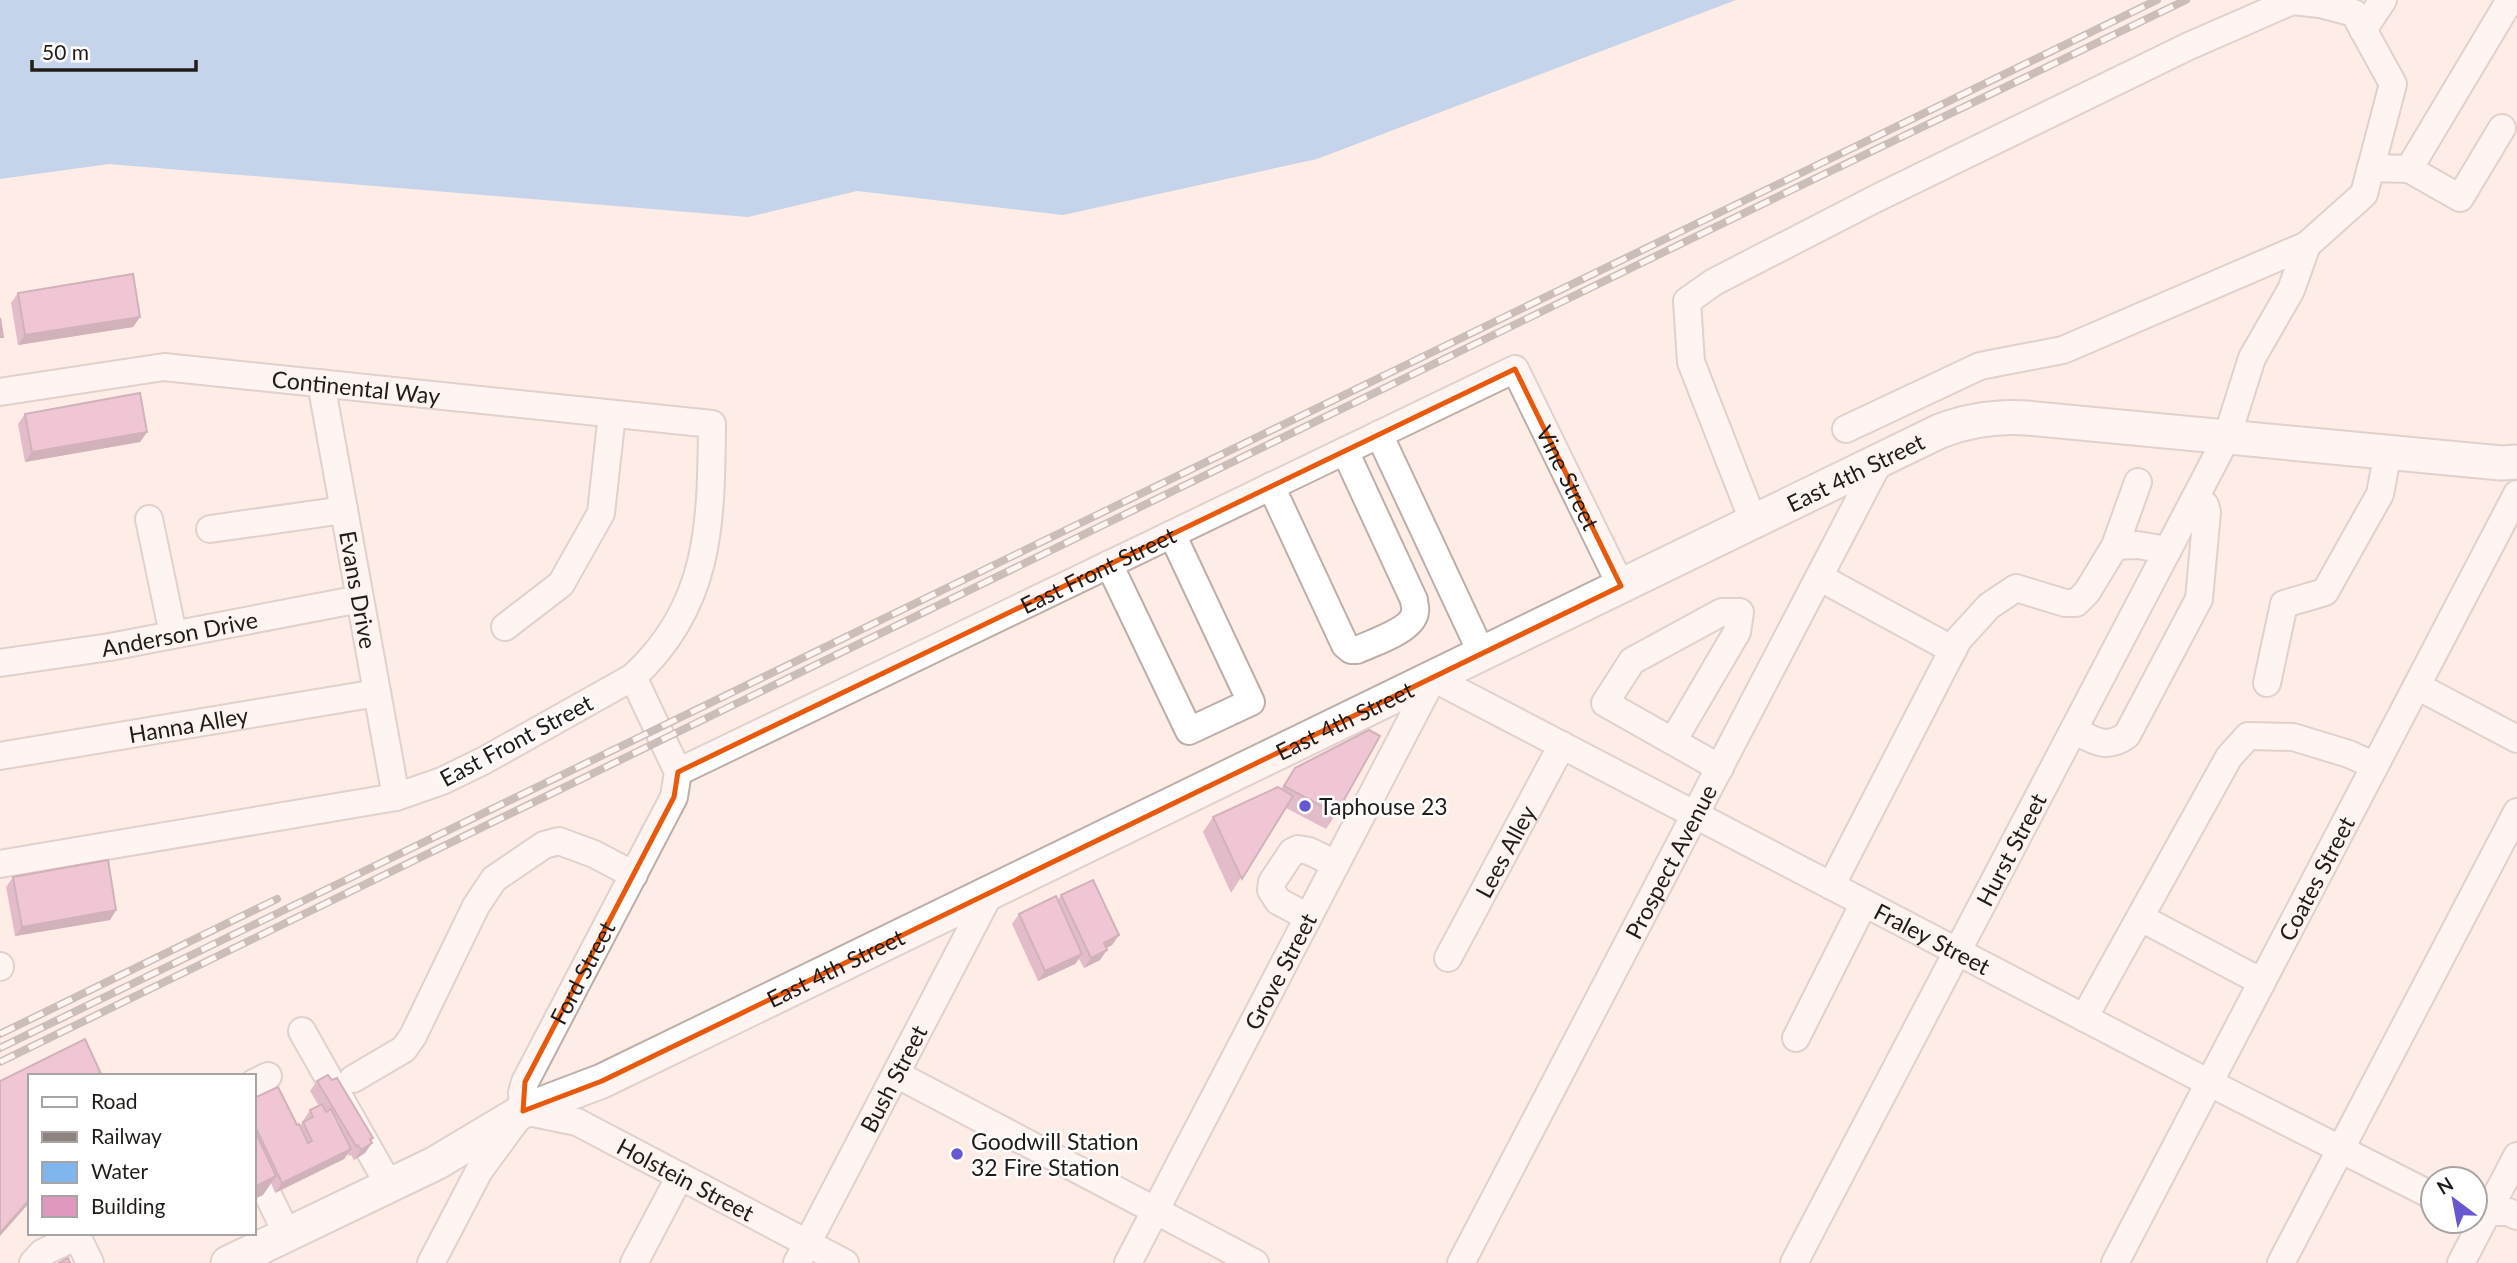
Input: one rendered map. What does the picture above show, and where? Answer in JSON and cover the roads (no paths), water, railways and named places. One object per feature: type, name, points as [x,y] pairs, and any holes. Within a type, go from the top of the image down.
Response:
[{"type":"main road","name":"East 4th Street","points":[[228,1263],[436,1163],[523,1111],[603,1081],[1940,431],[1981,418],[2027,418],[2501,463],[2517,461]]},
{"type":"street","points":[[2363,30],[2383,0]]},
{"type":"street","points":[[2409,169],[2510,0]]},
{"type":"street","points":[[1754,523],[1691,362],[1687,301],[1714,282],[1877,198],[2189,46],[2292,1],[2320,4],[2354,13],[2393,84],[2364,194],[2307,245],[2063,350],[1980,366],[1846,429]]},
{"type":"street","points":[[2371,168],[2409,169],[2460,198],[2502,128]]},
{"type":"street","name":"Hurst Street","points":[[1794,1263],[2227,437],[2252,358],[2291,290],[2307,245]]},
{"type":"street","name":"Continental Way","points":[[0,392],[164,367],[712,424]]},
{"type":"street","name":"East Front Street","points":[[678,772],[1515,369]]},
{"type":"street","name":"Vine Street","points":[[1515,369],[1622,586]]},
{"type":"street","name":"Evans Drive","points":[[321,383],[396,797]]},
{"type":"street","points":[[505,627],[561,584],[601,513],[612,414]]},
{"type":"street","name":"East Front Street","points":[[0,864],[396,797],[442,781],[485,760],[633,677],[653,658],[668,637],[696,585],[711,497],[712,424]]},
{"type":"street","points":[[1379,435],[1482,654]]},
{"type":"street","points":[[1271,486],[1345,645],[1351,650],[1357,650],[1392,634],[1411,622],[1415,613],[1414,600],[1345,451]]},
{"type":"street","points":[[2267,683],[2284,604],[2325,592],[2380,494],[2388,452]]},
{"type":"street","name":"Prospect Avenue","points":[[1461,1263],[1880,460]]},
{"type":"street","points":[[1831,886],[1958,640],[1989,606],[2016,587],[2065,603],[2076,603],[2087,592],[2115,546],[2138,482]]},
{"type":"street","name":"Coates Street","points":[[2115,1263],[2517,494]]},
{"type":"street","points":[[2074,730],[2097,743],[2109,745],[2127,734],[2199,599],[2207,513],[2205,505],[2196,497]]},
{"type":"street","points":[[210,529],[344,510]]},
{"type":"street","points":[[149,519],[173,634]]},
{"type":"street","points":[[1109,564],[1189,731],[1251,702],[1172,534]]},
{"type":"street","points":[[2115,546],[2137,545],[2168,550]]},
{"type":"street","points":[[1819,577],[1953,650]]},
{"type":"street","name":"Anderson Drive","points":[[0,663],[360,599]]},
{"type":"street","points":[[1673,741],[1737,632],[1740,612],[1722,612],[1632,661],[1605,703],[1720,768]]},
{"type":"street","points":[[633,677],[678,772]]},
{"type":"street","name":"Fraley Street","points":[[1433,678],[2084,1018],[2419,1189]]},
{"type":"street","name":"Grove Street","points":[[1128,1263],[1433,678]]},
{"type":"street","points":[[2417,686],[2517,738]]},
{"type":"street","name":"Hanna Alley","points":[[0,756],[377,693]]},
{"type":"street","points":[[2084,1018],[2229,757],[2248,736],[2293,737],[2349,754],[2375,766]]},
{"type":"street","name":"Lees Alley","points":[[1448,958],[1562,745]]},
{"type":"street","name":"Ford Street","points":[[432,1263],[479,1171],[523,1111],[522,1093],[525,1082],[674,797],[678,772]]},
{"type":"street","points":[[2281,1263],[2517,811]]},
{"type":"street","points":[[354,1079],[404,1049],[413,1036],[476,906],[494,879],[544,845],[559,841],[594,854],[634,875]]},
{"type":"street","points":[[1308,917],[1278,901],[1271,890],[1272,882],[1292,852],[1298,849],[1309,851],[1336,864]]},
{"type":"street","name":"Bush Street","points":[[802,1253],[990,893]]},
{"type":"street","points":[[1796,1038],[1864,903]]},
{"type":"street","points":[[2141,918],[2262,982]]},
{"type":"street","points":[[302,1031],[388,1185]]},
{"type":"street","points":[[895,1074],[1255,1263]]},
{"type":"street","name":"Holstein Street","points":[[523,1111],[577,1122],[680,1176],[802,1253],[845,1263]]},
{"type":"street","points":[[2489,1201],[2517,1156]]},
{"type":"street","points":[[256,1170],[287,1234]]},
{"type":"street","points":[[634,1263],[680,1176]]},
{"type":"street","points":[[2489,1212],[2517,1216]]},
{"type":"street","points":[[2461,1263],[2473,1235]]},
{"type":"street","points":[[33,1263],[42,1253],[76,1236],[90,1263]]},
{"type":"water","points":[[0,0],[1736,0],[1317,159],[1063,215],[857,191],[748,217],[109,164],[0,179]]},
{"type":"railway","points":[[0,1048],[2157,0]]},
{"type":"railway","points":[[0,1062],[2186,0]]},
{"type":"railway","points":[[0,1034],[277,899]]},
{"type":"place","name":"Taphouse 23","points":[[1305,806]]},
{"type":"place","name":"Goodwill Station 32 Fire Station","points":[[957,1154]]}]
